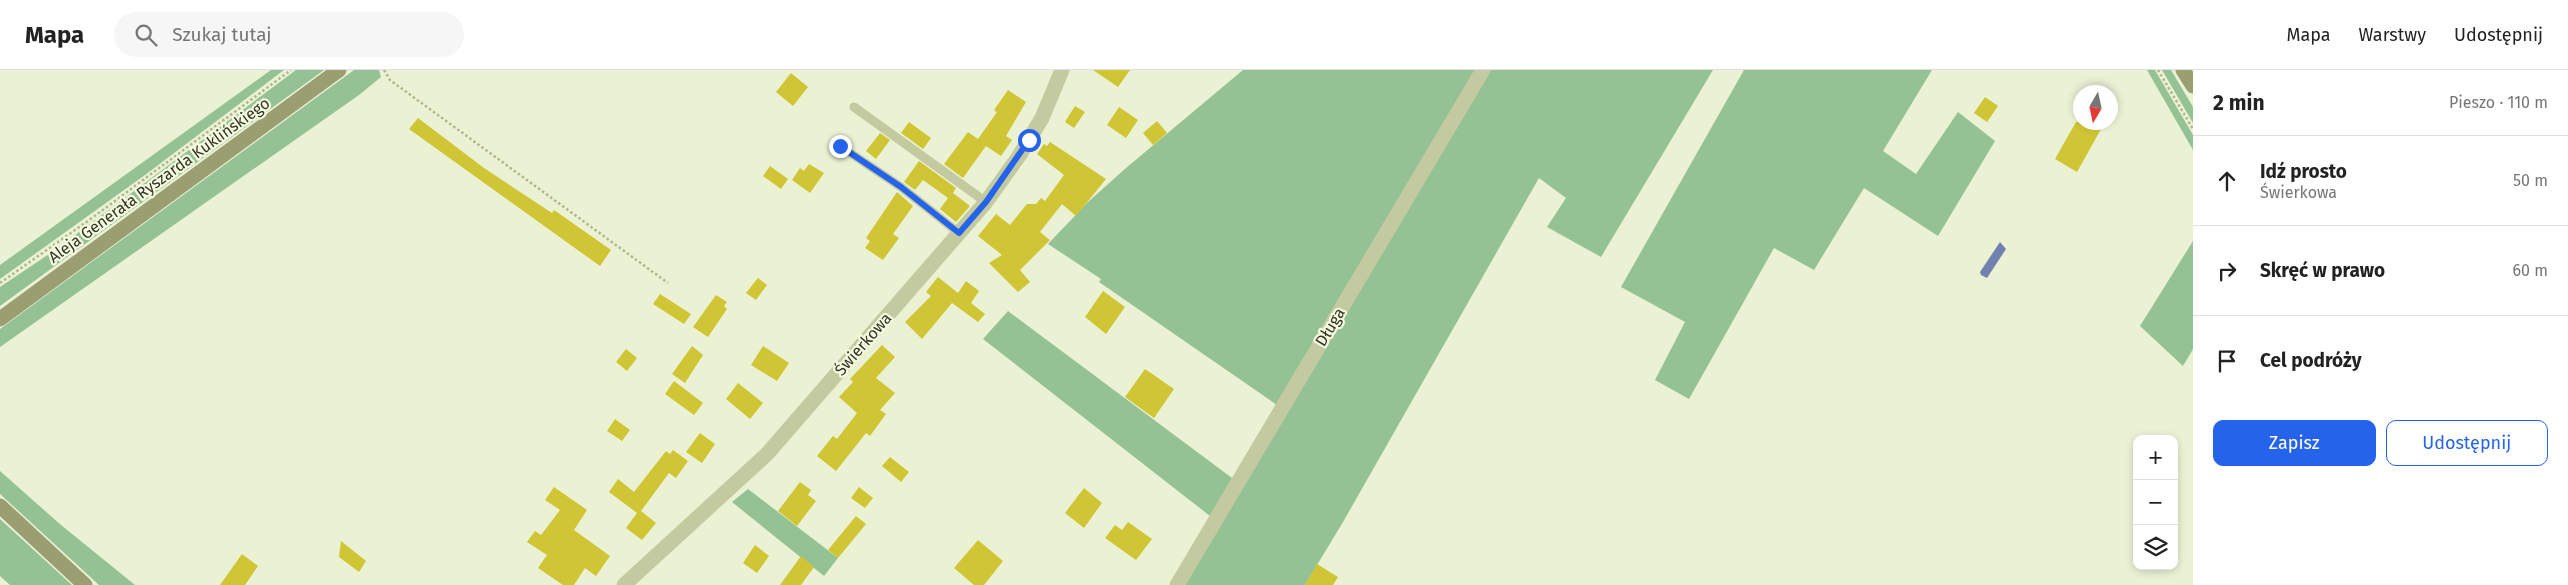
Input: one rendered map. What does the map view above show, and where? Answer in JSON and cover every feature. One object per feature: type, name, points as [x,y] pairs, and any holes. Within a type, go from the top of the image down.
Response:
[{"type":"street","name":"Aleja Generała Ryszarda Kuklińskiego","points":[[0,318],[339,70]]},
{"type":"street","name":"Świerkowa","points":[[624,585],[767,454],[986,202],[1019,156],[1042,118],[1062,70]]},
{"type":"street","name":"Długa","points":[[1177,585],[1483,70]]},
{"type":"street","points":[[2184,70],[2193,86]]},
{"type":"street","points":[[0,506],[85,585]]},
{"type":"lane","points":[[854,107],[986,202]]},
{"type":"lane","points":[[840,146],[901,187],[959,233]]},
{"type":"path","points":[[0,283],[92,218],[291,70]]},
{"type":"path","points":[[384,70],[390,80],[668,283]]},
{"type":"path","points":[[2158,70],[2193,129]]},
{"type":"green space","points":[[271,70],[284,70],[145,175],[0,279],[0,265]]},
{"type":"green space","points":[[296,70],[324,70],[0,306],[0,287],[55,250]]},
{"type":"green space","points":[[354,70],[379,70],[381,77],[359,95],[0,347],[0,329]]},
{"type":"green space","points":[[1243,70],[1477,70],[1277,405],[1099,282],[1101,279],[1048,244],[1088,202],[1126,168]]},
{"type":"green space","points":[[1491,70],[1713,70],[1601,257],[1547,227],[1566,198],[1539,178],[1343,522],[1305,585],[1182,585]]},
{"type":"green space","points":[[1744,70],[1932,70],[1883,151],[1916,174],[1958,112],[1995,141],[1938,236],[1864,188],[1814,270],[1774,248],[1689,399],[1655,380],[1685,322],[1621,287]]},
{"type":"green space","points":[[2147,70],[2155,70],[2193,135],[2193,150]]},
{"type":"green space","points":[[2162,70],[2171,70],[2193,107],[2193,123]]},
{"type":"green space","points":[[2193,241],[2193,349],[2183,366],[2140,326]]},
{"type":"green space","points":[[1008,311],[1232,478],[1210,516],[983,339]]},
{"type":"green space","points":[[0,471],[61,525],[135,585],[99,585],[0,494]]},
{"type":"green space","points":[[748,489],[838,558],[824,576],[732,502]]},
{"type":"green space","points":[[0,519],[72,585],[10,585],[0,576]]},
{"type":"water","points":[[2000,242],[2006,249],[1987,278],[1981,275],[1980,272]]},
{"type":"building","points":[[1093,70],[1130,70],[1118,87]]},
{"type":"building","points":[[791,73],[808,87],[793,106],[776,92]]},
{"type":"building","points":[[1008,90],[1026,102],[1006,136],[1012,140],[1001,156],[986,146],[963,178],[944,164],[968,132],[978,139],[997,112],[994,110]]},
{"type":"building","points":[[1985,97],[1998,106],[1987,122],[1974,113]]},
{"type":"building","points":[[1075,106],[1085,112],[1074,128],[1065,122]]},
{"type":"building","points":[[1119,107],[1138,120],[1126,138],[1107,125]]},
{"type":"building","points":[[418,118],[484,168],[552,213],[554,210],[611,250],[600,266],[409,129]]},
{"type":"building","points":[[1157,121],[1167,133],[1153,145],[1143,133]]},
{"type":"building","points":[[909,122],[931,138],[923,149],[901,133]]},
{"type":"building","points":[[2073,127],[2073,130],[2101,130],[2077,172],[2055,159]]},
{"type":"building","points":[[880,133],[890,140],[876,159],[866,151]]},
{"type":"building","points":[[1050,142],[1106,179],[1076,216],[1062,204],[1040,232],[1050,240],[1020,270],[1030,282],[1018,292],[989,263],[1002,255],[978,236],[996,214],[1010,225],[1027,204],[1036,204],[1041,198],[1045,201],[1064,175],[1037,154],[1044,144],[1047,146]]},
{"type":"building","points":[[919,161],[956,188],[953,193],[970,206],[956,222],[940,209],[948,198],[923,180],[915,190],[904,182]]},
{"type":"building","points":[[809,164],[824,173],[810,193],[792,180],[800,168],[804,171]]},
{"type":"building","points":[[770,166],[788,179],[781,189],[763,176]]},
{"type":"building","points":[[897,192],[913,206],[893,234],[899,238],[883,260],[865,248],[870,241],[866,238]]},
{"type":"building","points":[[938,277],[958,293],[966,281],[979,291],[971,303],[985,314],[978,322],[952,303],[922,339],[905,322],[931,296],[926,292]]},
{"type":"building","points":[[758,278],[767,285],[756,300],[746,293]]},
{"type":"building","points":[[1103,291],[1125,307],[1106,334],[1085,317]]},
{"type":"building","points":[[660,294],[691,314],[684,324],[653,304]]},
{"type":"building","points":[[716,295],[727,302],[724,306],[727,309],[708,337],[693,327]]},
{"type":"building","points":[[882,345],[895,357],[876,378],[895,393],[880,410],[886,414],[870,436],[866,433],[836,471],[817,456],[833,436],[837,439],[857,413],[839,397],[853,382],[850,379]]},
{"type":"building","points":[[692,346],[703,355],[685,383],[672,374]]},
{"type":"building","points":[[763,346],[789,363],[777,381],[751,365]]},
{"type":"building","points":[[626,349],[637,358],[627,371],[616,362]]},
{"type":"building","points":[[1145,369],[1174,389],[1154,418],[1125,397]]},
{"type":"building","points":[[674,381],[703,403],[694,415],[665,394]]},
{"type":"building","points":[[738,383],[763,403],[750,419],[726,399]]},
{"type":"building","points":[[615,419],[630,430],[622,441],[607,431]]},
{"type":"building","points":[[700,433],[715,444],[702,463],[686,452]]},
{"type":"building","points":[[673,450],[688,461],[676,478],[669,473],[641,511],[656,523],[642,540],[626,528],[637,513],[609,492],[618,479],[634,492],[666,451],[670,454]]},
{"type":"building","points":[[890,457],[909,472],[901,482],[882,466]]},
{"type":"building","points":[[800,482],[811,490],[808,495],[816,501],[797,526],[778,511]]},
{"type":"building","points":[[554,487],[587,510],[574,530],[610,556],[596,576],[585,568],[574,585],[563,585],[538,568],[547,555],[527,542],[535,531],[541,535],[560,510],[545,500]]},
{"type":"building","points":[[859,487],[873,498],[865,508],[851,498]]},
{"type":"building","points":[[1084,488],[1102,503],[1084,528],[1065,513]]},
{"type":"building","points":[[856,516],[866,524],[838,558],[828,550]]},
{"type":"building","points":[[1128,522],[1152,539],[1136,560],[1105,538],[1115,525],[1122,530]]},
{"type":"building","points":[[978,540],[1003,561],[984,585],[974,585],[954,568]]},
{"type":"building","points":[[341,541],[366,561],[359,572],[339,557]]},
{"type":"building","points":[[755,545],[769,556],[757,573],[743,563]]},
{"type":"building","points":[[242,554],[258,566],[245,585],[220,585]]},
{"type":"building","points":[[801,556],[814,567],[801,585],[780,585]]},
{"type":"building","points":[[1317,564],[1338,577],[1333,585],[1305,585]]},
{"type":"route","points":[[840,146],[884,178],[901,187],[959,233],[986,202],[1029,140]]}]
